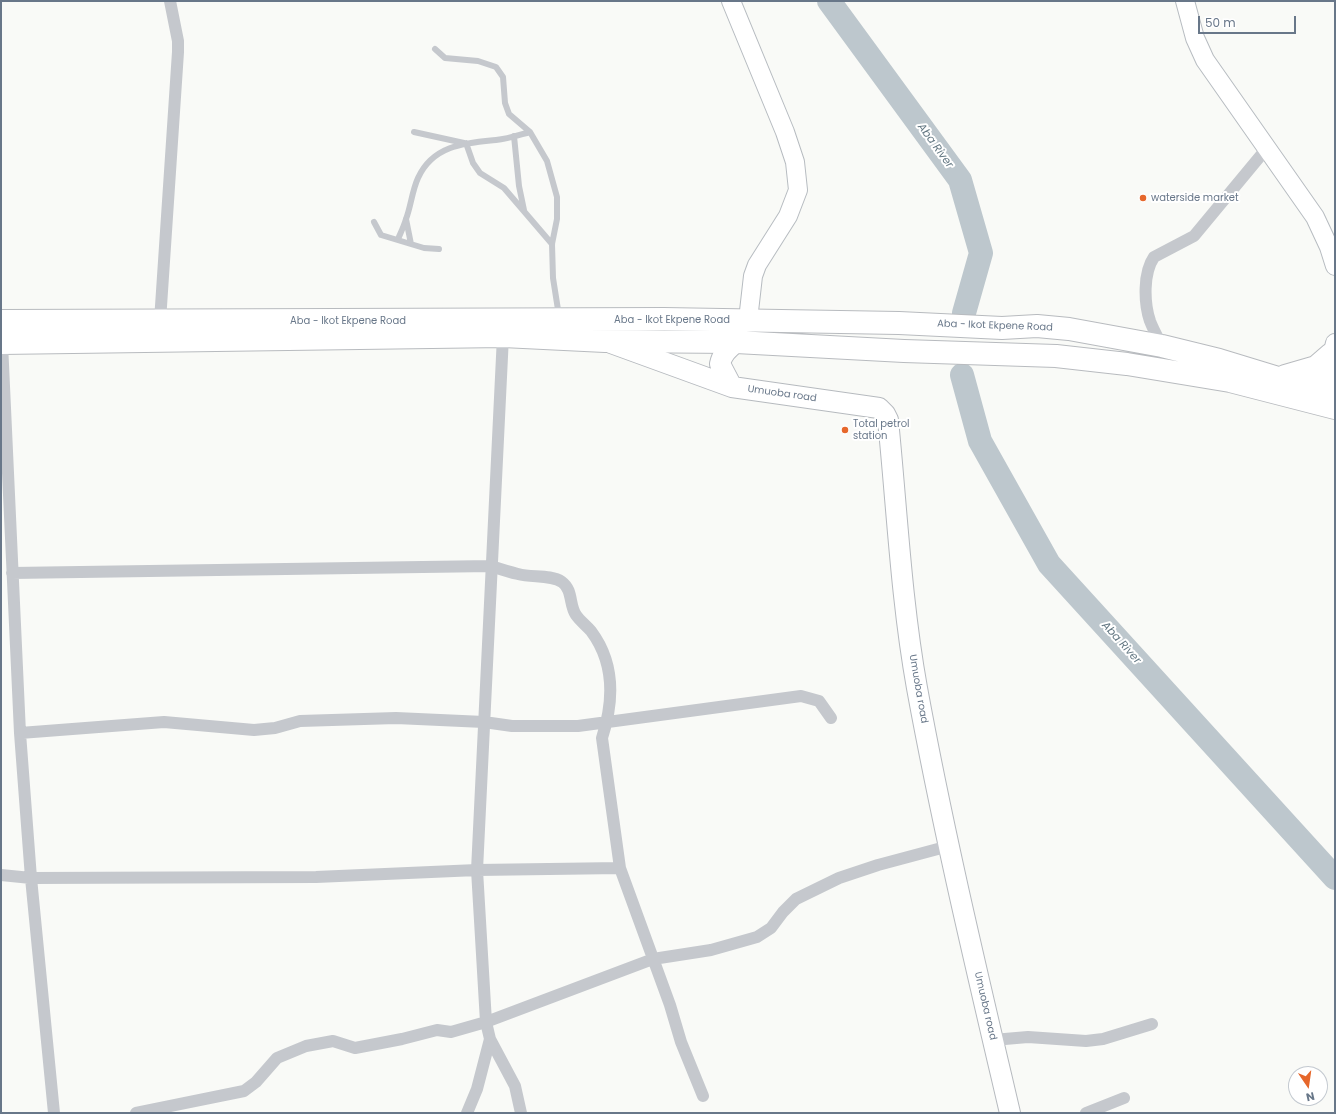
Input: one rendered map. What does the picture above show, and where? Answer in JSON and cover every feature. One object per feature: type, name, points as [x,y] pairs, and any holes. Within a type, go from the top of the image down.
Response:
[{"type":"highway","name":"Aba - Ikot Ekpene Road","points":[[1,321],[664,319],[899,323],[1002,328],[1037,326],[1069,329],[1162,346],[1219,360],[1331,396]]},
{"type":"highway","name":"Aba - Ikot Ekpene Road","points":[[2,343],[503,336],[605,341],[736,342],[904,351],[1056,356],[1127,364],[1331,396]]},
{"type":"highway","points":[[1278,378],[1316,368],[1333,349]]},
{"type":"main road","name":"Umuoba road","points":[[605,341],[732,387],[879,408],[885,414],[888,420],[897,528],[916,686],[949,846],[1010,1113]]},
{"type":"main road","points":[[732,387],[720,364],[722,357],[736,342]]},
{"type":"street","points":[[160,321],[178,52],[178,41],[170,1]]},
{"type":"street","points":[[731,1],[785,132],[795,162],[798,190],[788,216],[756,265],[753,276],[748,320]]},
{"type":"street","points":[[1185,1],[1195,38],[1205,60],[1215,77],[1315,217],[1329,247],[1335,266]]},
{"type":"street","points":[[1162,346],[1148,311],[1146,288],[1150,263],[1154,257],[1194,236],[1267,148]]},
{"type":"street","points":[[503,336],[477,870],[486,1022],[490,1039],[515,1086],[521,1113]]},
{"type":"street","points":[[2,343],[20,733],[31,878],[54,1113]]},
{"type":"street","points":[[1331,396],[1333,349]]},
{"type":"street","points":[[12,573],[491,566],[518,574],[555,578],[567,587],[570,591],[576,614],[591,630],[599,644],[610,670],[611,686],[607,723],[602,738],[620,868],[681,1042],[703,1096]]},
{"type":"street","points":[[20,733],[164,722],[254,730],[307,721],[396,718],[484,722],[512,726],[578,726],[801,696],[819,701],[831,718]]},
{"type":"street","points":[[136,1113],[244,1091],[256,1082],[277,1058],[306,1046],[332,1041],[355,1048],[402,1039],[437,1030],[451,1032],[486,1022],[653,959],[711,950],[757,937],[771,928],[783,912],[796,899],[839,878],[878,865],[949,846]]},
{"type":"street","points":[[1,875],[31,878],[316,877],[477,870],[620,868]]},
{"type":"street","points":[[993,1040],[1028,1038],[1086,1041],[1103,1039],[1152,1024]]},
{"type":"street","points":[[467,1113],[477,1088],[490,1039]]},
{"type":"street","points":[[1086,1113],[1124,1098]]},
{"type":"lane","points":[[435,49],[445,58],[478,61],[496,67],[503,77],[505,103],[509,114],[530,132],[547,161],[557,197],[557,219],[552,244],[554,278],[560,320]]},
{"type":"lane","points":[[414,132],[466,143]]},
{"type":"lane","points":[[398,239],[406,219],[417,179],[424,166],[435,155],[451,147],[466,143],[514,136],[530,132]]},
{"type":"lane","points":[[514,136],[519,186],[524,210]]},
{"type":"lane","points":[[466,143],[473,163],[480,173],[504,188],[552,244]]},
{"type":"lane","points":[[406,219],[411,244]]},
{"type":"lane","points":[[374,222],[381,235],[424,248],[439,249]]},
{"type":"waterway","name":"Aba River","points":[[829,1],[960,180],[981,253],[964,313]]},
{"type":"waterway","name":"Aba River","points":[[962,375],[980,441],[1049,564],[1335,878]]},
{"type":"place","name":"waterside market","points":[[1143,198]]},
{"type":"place","name":"Total petrol station","points":[[845,430]]}]
